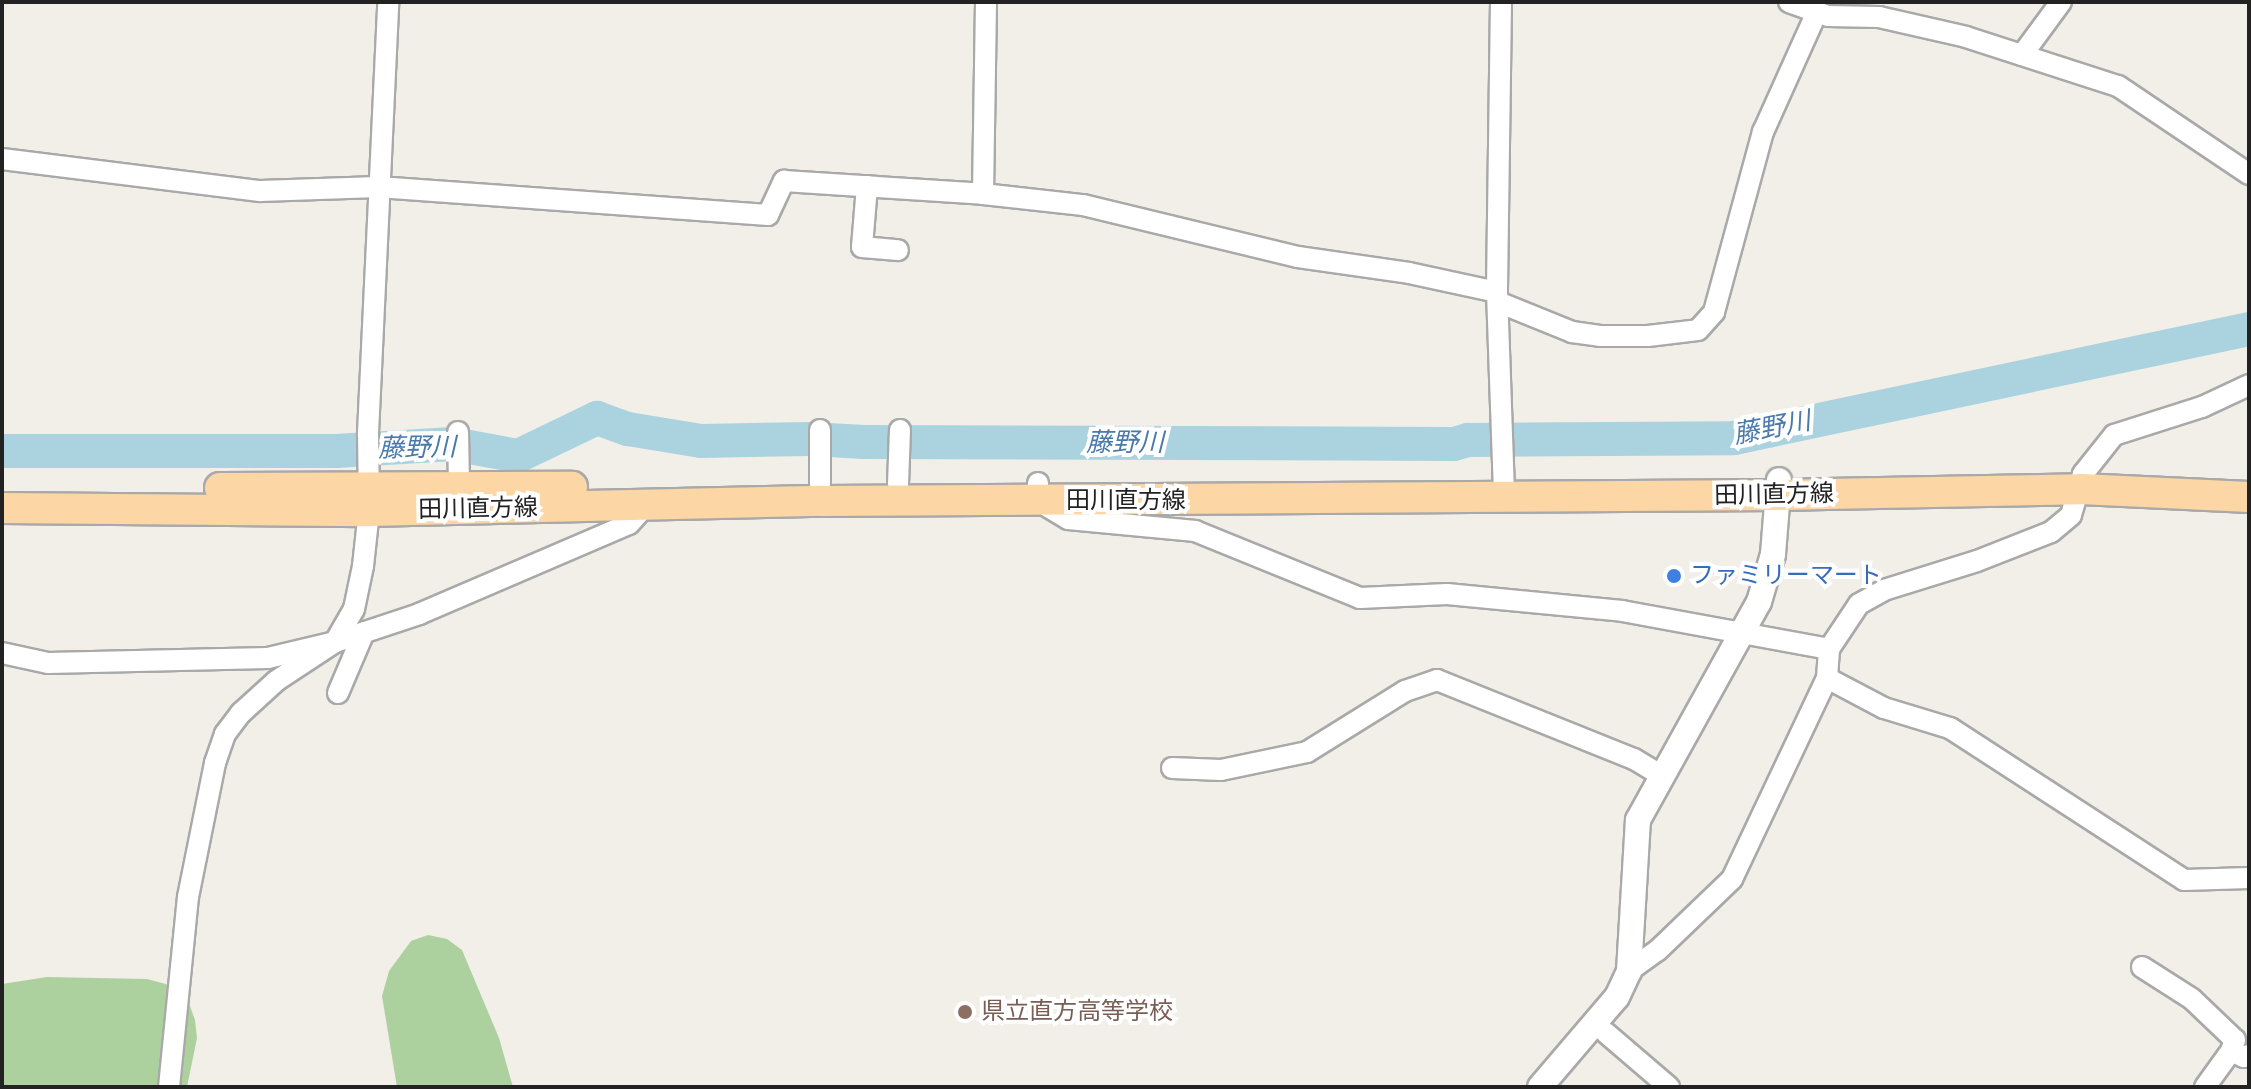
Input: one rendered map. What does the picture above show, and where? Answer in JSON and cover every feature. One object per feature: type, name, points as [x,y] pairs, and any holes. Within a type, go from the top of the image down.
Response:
[{"type":"main road","name":"田川直方線","points":[[2082,481],[2249,497]]},
{"type":"main road","name":"田川直方線","points":[[2,488],[368,492],[645,506],[1038,492],[1504,486],[1779,488],[2082,481],[2249,483]]},
{"type":"main road","name":"田川直方線","points":[[2,508],[368,492],[820,484],[898,483],[1038,492]]},
{"type":"street","points":[[169,1087],[188,897],[215,763],[225,734],[241,713],[276,681],[335,642],[354,609],[363,566],[388,2]]},
{"type":"street","points":[[983,194],[986,2]]},
{"type":"street","points":[[1501,2],[1498,297],[1504,486]]},
{"type":"street","points":[[1789,2],[1828,16],[1879,17],[1966,37],[2118,86],[2246,172]]},
{"type":"street","points":[[2022,55],[2061,2]]},
{"type":"street","points":[[2,159],[260,191],[378,187],[768,215],[784,181],[983,194],[1083,205],[1298,257],[1409,273],[1498,297],[1572,332],[1600,336],[1648,336],[1698,330],[1714,312],[1763,132],[1817,12]]},
{"type":"street","points":[[867,186],[862,247],[898,250]]},
{"type":"street","points":[[1629,971],[1657,951],[1732,879],[1827,678],[1829,649],[1859,604],[1884,590],[1977,561],[2051,532],[2071,515],[2082,481],[2114,435],[2202,407],[2249,385]]},
{"type":"street","points":[[820,430],[820,484]]},
{"type":"street","points":[[898,483],[900,430]]},
{"type":"street","points":[[458,432],[459,485]]},
{"type":"street","points":[[1540,1087],[1617,997],[1629,971],[1638,820],[1759,602],[1773,554],[1779,488]]},
{"type":"street","points":[[1038,492],[1068,519],[1195,531],[1360,598],[1447,594],[1622,611],[1829,649]]},
{"type":"street","points":[[2,653],[48,663],[268,658],[335,642],[419,614],[629,524],[645,506]]},
{"type":"street","points":[[338,693],[364,632]]},
{"type":"street","points":[[1827,678],[1884,708],[1950,728],[2184,880],[2249,878]]},
{"type":"street","points":[[1172,768],[1221,770],[1307,752],[1405,691],[1437,680],[1634,759],[1662,776]]},
{"type":"street","points":[[2142,967],[2192,999],[2235,1040],[2240,1053],[2205,1087]]},
{"type":"street","points":[[1606,1033],[1669,1087]]},
{"type":"green space","points":[[428,935],[447,939],[462,950],[499,1038],[513,1087],[397,1087],[382,996],[389,971],[411,941]]},
{"type":"green space","points":[[47,977],[147,979],[166,984],[190,1006],[195,1020],[197,1038],[187,1087],[2,1087],[2,984]]},
{"type":"waterway","name":"藤野川","points":[[2,451],[336,451],[453,444],[518,456],[597,418],[628,429],[701,441],[810,439],[864,442],[1454,444],[1468,440],[1734,438],[2249,329]]},
{"type":"place","name":"ファミリーマート","points":[[1674,576]]},
{"type":"place","name":"県立直方高等学校","points":[[965,1012]]}]
